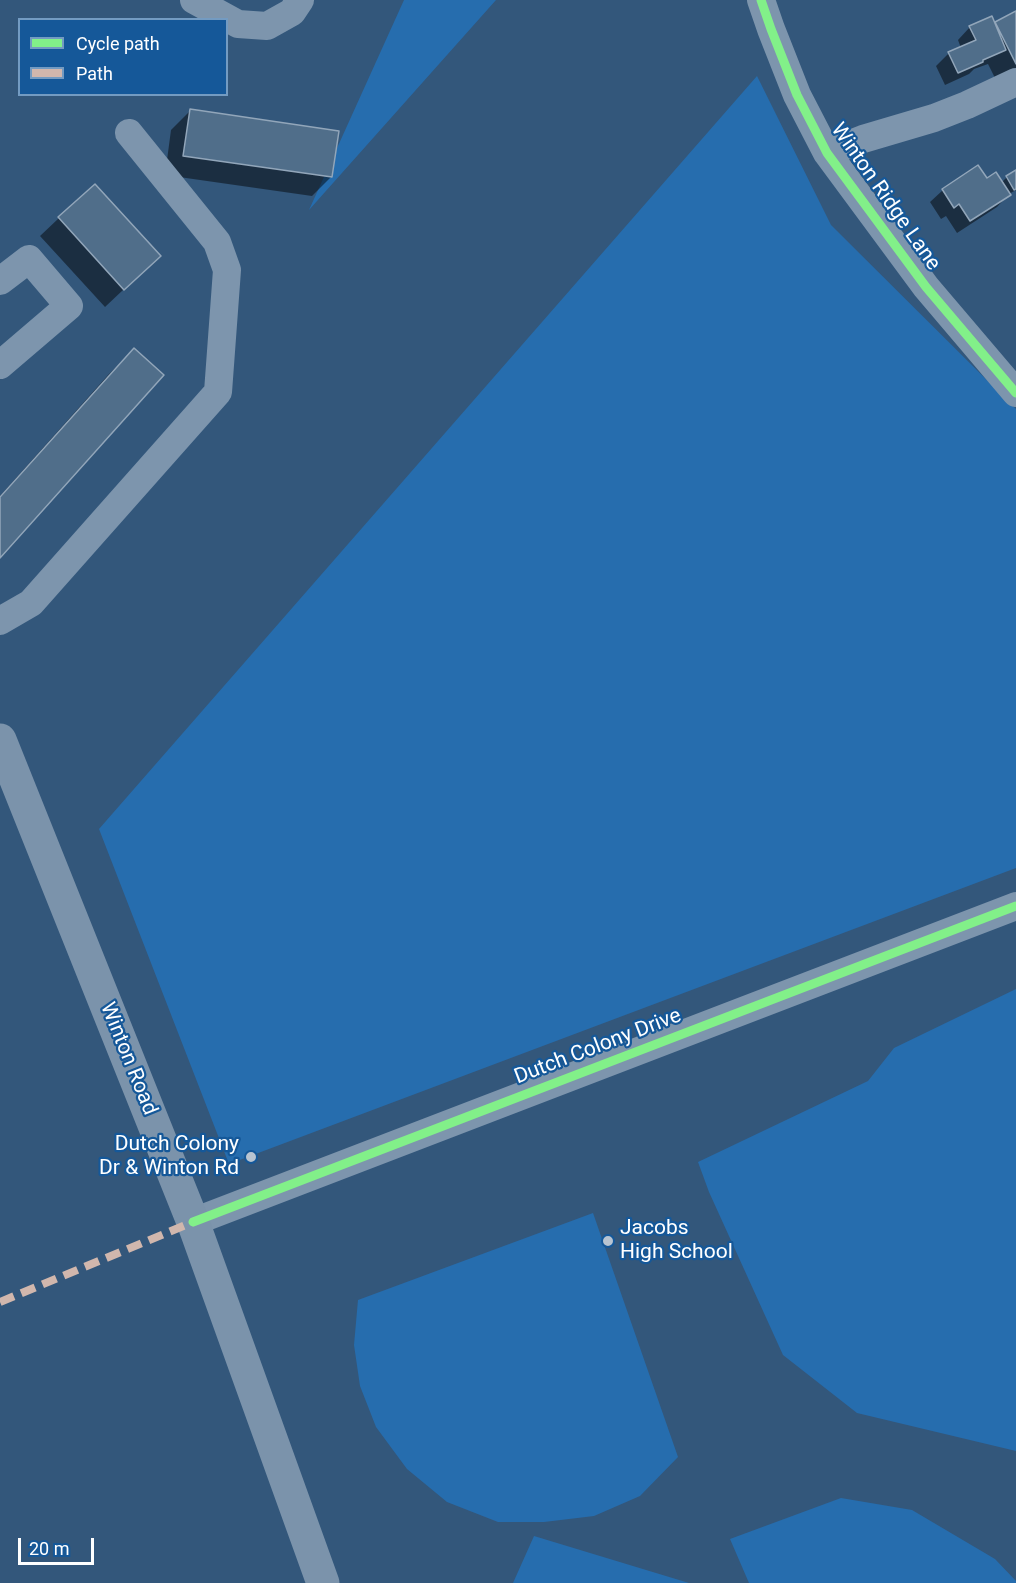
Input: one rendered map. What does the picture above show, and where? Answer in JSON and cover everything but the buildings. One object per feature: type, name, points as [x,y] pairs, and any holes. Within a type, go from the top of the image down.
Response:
[{"type":"main road","name":"Winton Road","points":[[0,740],[193,1222],[323,1583]]},
{"type":"street","points":[[194,0],[227,18]]},
{"type":"street","points":[[228,19],[238,24],[267,26],[292,12],[300,0]]},
{"type":"street","name":"Winton Ridge Lane","points":[[761,0],[797,94],[827,153],[926,287],[1016,393]]},
{"type":"street","points":[[827,153],[862,139],[934,118],[1016,82]]},
{"type":"street","points":[[0,621],[31,603],[218,392],[227,270],[217,242],[129,133]]},
{"type":"street","points":[[0,280],[29,259],[69,306],[0,365]]},
{"type":"street","name":"Dutch Colony Drive","points":[[193,1222],[1016,906]]},
{"type":"shaded area","points":[[404,0],[496,0],[309,210]]},
{"type":"shaded area","points":[[757,76],[831,225],[1016,409],[1016,868],[229,1164],[99,829]]},
{"type":"shaded area","points":[[1016,989],[1016,1451],[857,1413],[783,1355],[709,1192],[698,1162],[868,1081],[894,1048]]},
{"type":"shaded area","points":[[593,1213],[678,1457],[640,1496],[594,1516],[544,1522],[498,1522],[447,1502],[407,1469],[376,1427],[360,1386],[354,1345],[358,1300]]},
{"type":"shaded area","points":[[841,1498],[912,1510],[995,1559],[1016,1583],[749,1583],[730,1539]]},
{"type":"shaded area","points":[[534,1536],[689,1583],[513,1583]]},
{"type":"marked path","points":[[0,1302],[193,1222]]},
{"type":"cycle path","points":[[761,0],[797,95],[827,153],[926,287],[1016,393]]},
{"type":"cycle path","points":[[193,1222],[1016,906]]},
{"type":"place","name":"Dutch Colony Dr & Winton Rd","points":[[251,1157]]},
{"type":"place","name":"Jacobs High School","points":[[608,1241]]}]
